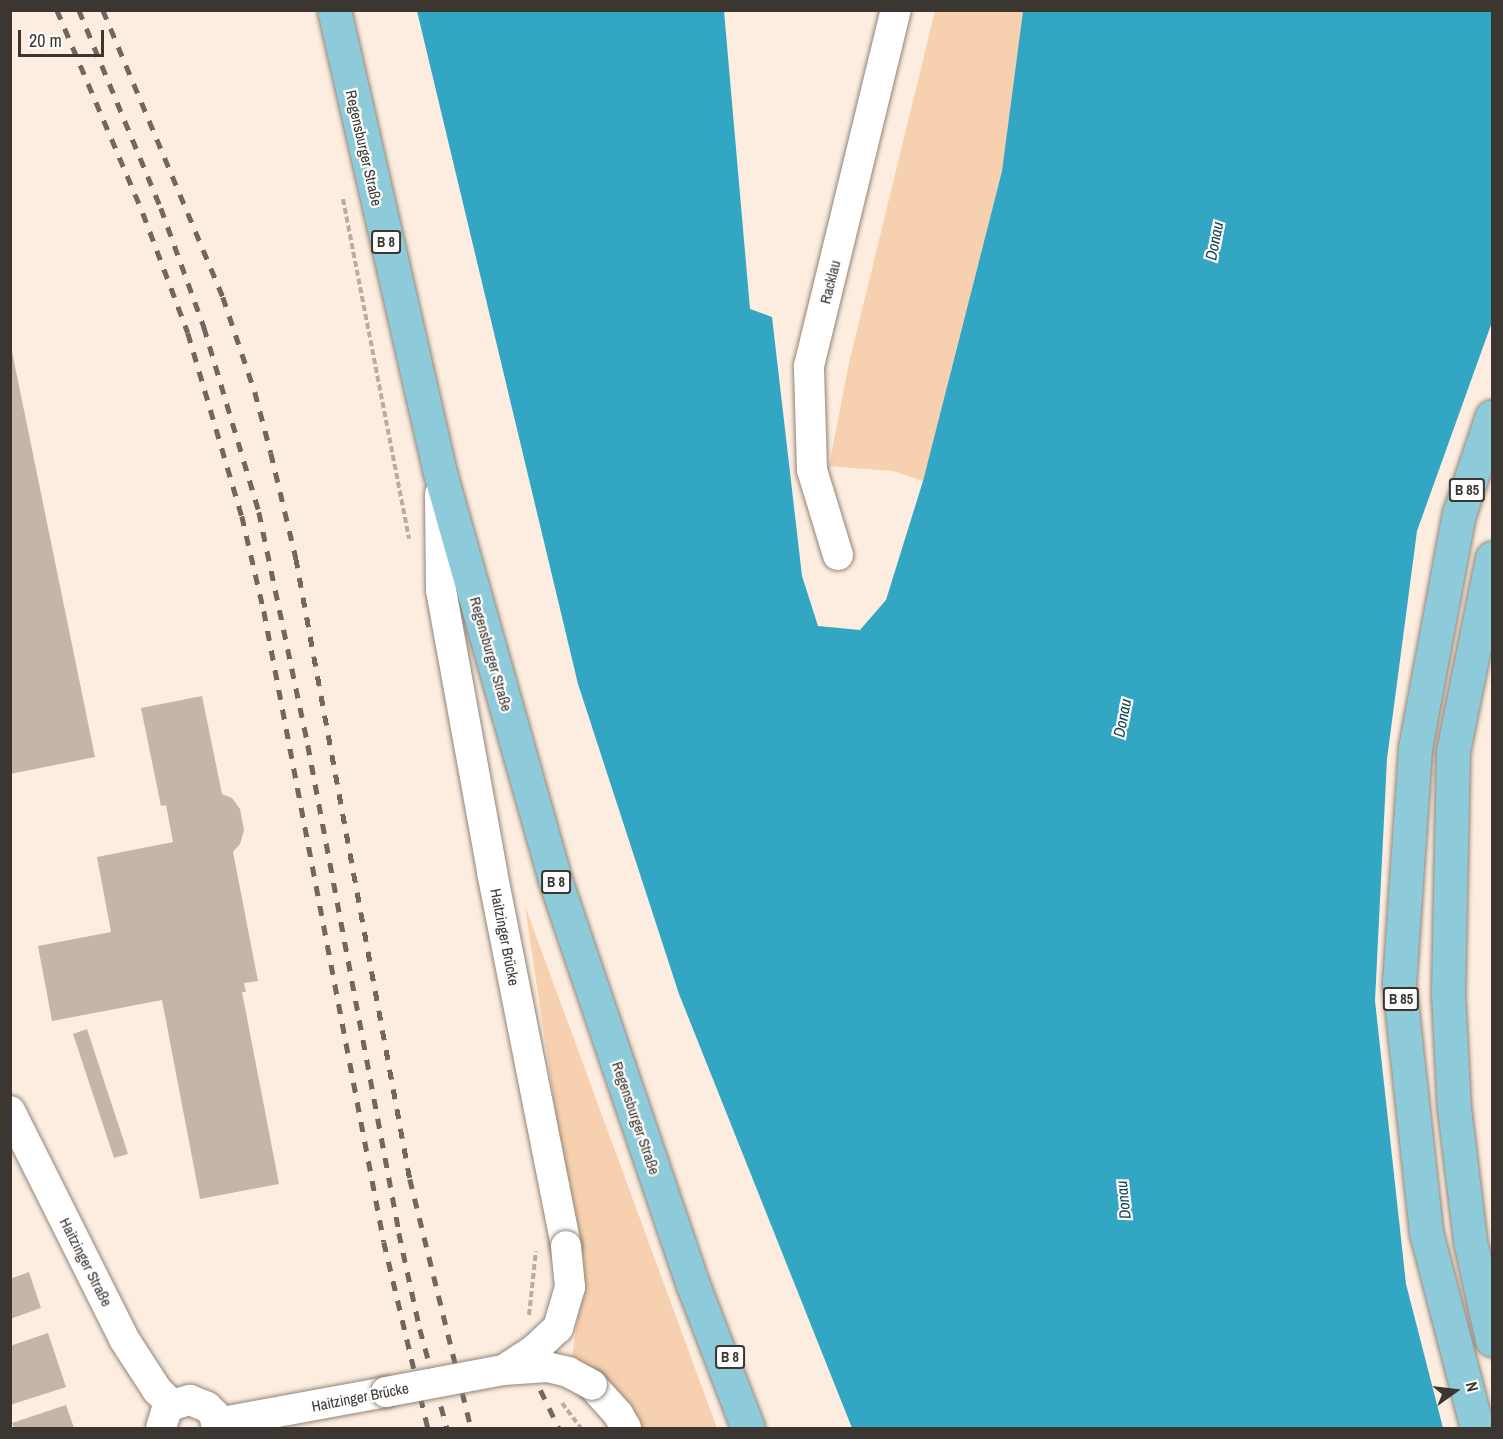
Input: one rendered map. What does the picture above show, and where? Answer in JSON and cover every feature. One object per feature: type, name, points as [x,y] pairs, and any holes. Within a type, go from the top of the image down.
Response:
[{"type":"main road","name":"Regensburger Straße","points":[[334,10],[440,474],[554,877],[693,1285],[748,1428]]},
{"type":"main road","name":"B 85","points":[[1477,1428],[1426,1232],[1399,984],[1415,748],[1459,514],[1492,417]]},
{"type":"main road","points":[[1492,558],[1453,752],[1448,995],[1454,1108],[1470,1241],[1492,1340]]},
{"type":"main road","name":"Regensburger Straße","points":[[693,1285],[766,1428]]},
{"type":"street","name":"Racklau","points":[[838,555],[812,470],[809,366],[896,10]]},
{"type":"street","name":"Haitzinger Brücke","points":[[440,474],[441,590],[492,872],[566,1246],[570,1287],[558,1328],[534,1350],[502,1370]]},
{"type":"street","name":"Haitzinger Straße","points":[[10,1111],[124,1339],[158,1390],[167,1417]]},
{"type":"street","name":"Haitzinger Brücke","points":[[221,1424],[502,1370],[548,1367],[568,1372],[592,1385],[618,1414],[626,1428]]},
{"type":"street","points":[[167,1417],[190,1400],[199,1402],[214,1414],[221,1424]]},
{"type":"shaded area","points":[[935,11],[1023,11],[1002,171],[923,481],[893,471],[829,466],[849,363]]},
{"type":"shaded area","points":[[525,906],[717,1428],[639,1428],[621,1400],[572,1357],[582,1289]]},
{"type":"water","name":"Donau","points":[[417,11],[724,11],[750,309],[772,317],[802,576],[818,626],[860,630],[886,600],[923,481],[1002,171],[1023,11],[1492,11],[1492,322],[1417,531],[1387,759],[1375,1001],[1406,1284],[1443,1428],[852,1428],[679,994],[578,684]]},
{"type":"building","points":[[10,342],[95,757],[10,774]]},
{"type":"building","points":[[202,696],[222,794],[232,798],[240,809],[244,830],[240,844],[233,852],[258,981],[244,983],[246,992],[242,992],[279,1184],[200,1199],[162,1000],[52,1021],[38,946],[111,932],[97,857],[173,842],[166,805],[161,806],[141,708]]},
{"type":"building","points":[[87,1029],[128,1154],[114,1158],[73,1034]]},
{"type":"building","points":[[29,1272],[41,1308],[10,1319],[10,1279]]},
{"type":"building","points":[[48,1333],[66,1387],[10,1405],[10,1346]]},
{"type":"building","points":[[66,1405],[74,1428],[14,1428],[12,1423]]},
{"type":"railway","points":[[57,10],[143,213],[188,333],[242,516],[264,611],[384,1242],[428,1428]]},
{"type":"railway","points":[[79,10],[161,208],[204,327],[259,512],[308,745],[399,1233],[420,1329],[447,1428]]},
{"type":"railway","points":[[103,10],[223,297],[255,392],[271,453],[296,558],[410,1179],[471,1428]]},
{"type":"railway","points":[[532,1372],[559,1428]]}]
